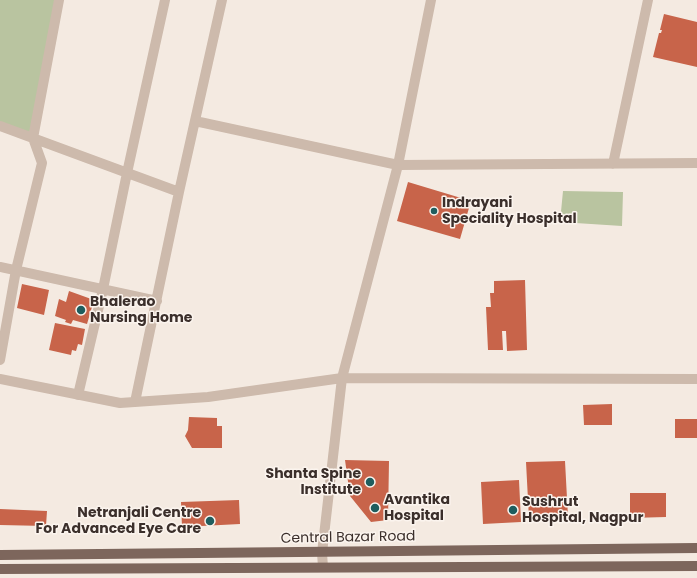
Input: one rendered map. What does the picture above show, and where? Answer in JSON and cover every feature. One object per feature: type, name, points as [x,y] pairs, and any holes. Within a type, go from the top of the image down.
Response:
[{"type":"main road","name":"Central Bazar Road","points":[[0,555],[322,553],[697,548]]},
{"type":"main road","name":"Central Bazar Road","points":[[0,569],[697,566]]},
{"type":"street","points":[[0,360],[16,270],[42,163],[33,138],[59,0]]},
{"type":"street","points":[[78,395],[104,289],[127,173],[165,0]]},
{"type":"street","points":[[135,402],[179,192],[222,0]]},
{"type":"street","points":[[323,567],[322,553],[342,378],[398,165],[431,0]]},
{"type":"street","points":[[613,164],[648,0]]},
{"type":"street","points":[[195,121],[398,165],[697,163]]},
{"type":"street","points":[[0,126],[179,192]]},
{"type":"street","points":[[0,267],[156,301]]},
{"type":"street","points":[[0,380],[120,403],[208,397],[342,378],[697,379]]},
{"type":"green space","points":[[0,0],[59,0],[33,138],[0,126]]},
{"type":"green space","points":[[563,191],[623,192],[622,226],[560,222]]},
{"type":"building","points":[[664,14],[697,22],[697,67],[653,57],[659,33],[661,33],[662,30],[660,30]]},
{"type":"building","name":"Indrayani Speciality Hospital","points":[[408,182],[471,201],[460,239],[397,221]]},
{"type":"building","points":[[525,280],[527,350],[507,351],[506,331],[502,331],[503,350],[488,350],[486,307],[491,307],[490,293],[494,293],[494,281]]},
{"type":"building","points":[[22,284],[49,290],[44,315],[17,308]]},
{"type":"building","points":[[69,291],[94,300],[87,324],[73,320],[71,324],[65,322],[66,320],[55,316],[59,299],[66,302]]},
{"type":"building","points":[[55,323],[85,329],[82,345],[78,344],[76,351],[72,350],[71,355],[49,350]]},
{"type":"building","points":[[612,404],[612,425],[584,425],[583,405]]},
{"type":"building","points":[[189,417],[217,418],[217,426],[222,426],[222,448],[192,448],[185,436],[188,430]]},
{"type":"building","points":[[675,419],[697,419],[697,438],[675,438]]},
{"type":"building","points":[[345,460],[389,461],[388,520],[371,522],[350,496]]},
{"type":"building","points":[[565,461],[568,517],[529,519],[526,462]]},
{"type":"building","points":[[519,480],[521,522],[483,524],[481,482]]},
{"type":"building","points":[[630,493],[666,493],[666,517],[630,518]]},
{"type":"building","points":[[239,500],[240,524],[182,527],[181,502]]},
{"type":"building","points":[[0,509],[47,511],[46,526],[0,525]]},
{"type":"place","name":"Indrayani Speciality Hospital","points":[[434,211]]},
{"type":"place","name":"Bhalerao Nursing Home","points":[[81,310]]},
{"type":"place","name":"Shanta Spine Institute","points":[[370,482]]},
{"type":"place","name":"Avantika Hospital","points":[[375,508]]},
{"type":"place","name":"Sushrut Hospital, Nagpur","points":[[513,510]]},
{"type":"place","name":"Netranjali Centre For Advanced Eye Care","points":[[210,521]]}]
